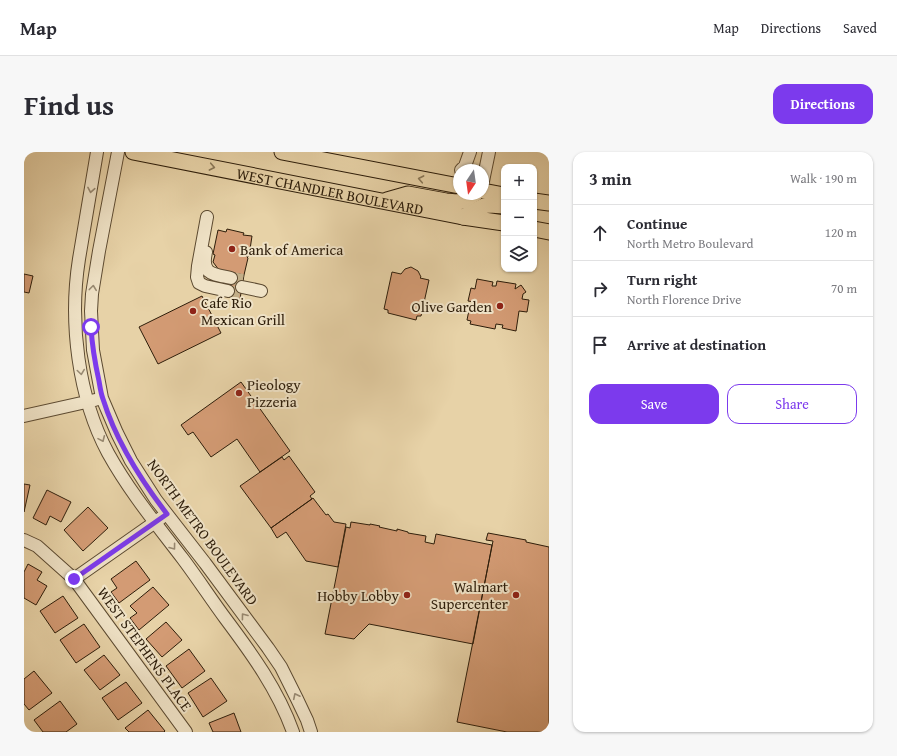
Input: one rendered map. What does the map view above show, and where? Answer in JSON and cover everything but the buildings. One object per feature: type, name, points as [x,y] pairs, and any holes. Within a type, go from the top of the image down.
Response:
[{"type":"main road","name":"WEST CHANDLER BOULEVARD","points":[[133,152],[463,217],[501,223]]},
{"type":"main road","name":"WEST CHANDLER BOULEVARD","points":[[282,152],[453,185]]},
{"type":"main road","points":[[489,192],[501,194]]},
{"type":"main road","points":[[384,201],[408,194],[446,201],[457,202],[465,200]]},
{"type":"main road","points":[[537,202],[549,204]]},
{"type":"main road","points":[[463,217],[484,206],[493,204],[501,205]]},
{"type":"main road","points":[[537,209],[549,207]]},
{"type":"main road","points":[[537,230],[549,232]]},
{"type":"street","points":[[98,152],[76,275],[75,293],[78,355],[88,402],[108,452],[134,494],[258,663],[279,699],[288,717],[293,732]]},
{"type":"street","name":"NORTH METRO BOULEVARD","points":[[118,152],[92,294],[91,310],[93,350],[102,398],[117,434],[131,461],[156,500],[281,667],[307,720],[311,732]]},
{"type":"street","points":[[465,164],[470,152]]},
{"type":"street","points":[[487,164],[489,152]]},
{"type":"street","points":[[236,286],[208,271],[205,266],[210,217],[198,266],[197,277],[199,283],[205,286],[236,286],[261,291]]},
{"type":"street","points":[[24,416],[102,398]]},
{"type":"street","points":[[74,579],[167,514]]},
{"type":"street","name":"WEST STEPHENS PLACE","points":[[24,540],[38,546],[74,579],[186,732]]},
{"type":"tunnel","points":[[231,278],[243,280]]},
{"type":"tunnel","points":[[228,291],[240,293]]},
{"type":"place","name":"Bank of America","points":[[232,249]]},
{"type":"place","name":"Olive Garden","points":[[500,306]]},
{"type":"place","name":"Cafe Rio Mexican Grill","points":[[193,311]]},
{"type":"place","name":"Pieology Pizzeria","points":[[239,393]]},
{"type":"place","name":"Hobby Lobby","points":[[407,595]]},
{"type":"place","name":"Walmart Supercenter","points":[[516,595]]},
{"type":"route","points":[[74,579],[167,514],[156,500],[131,461],[117,434],[102,398],[93,350],[91,327]]}]
